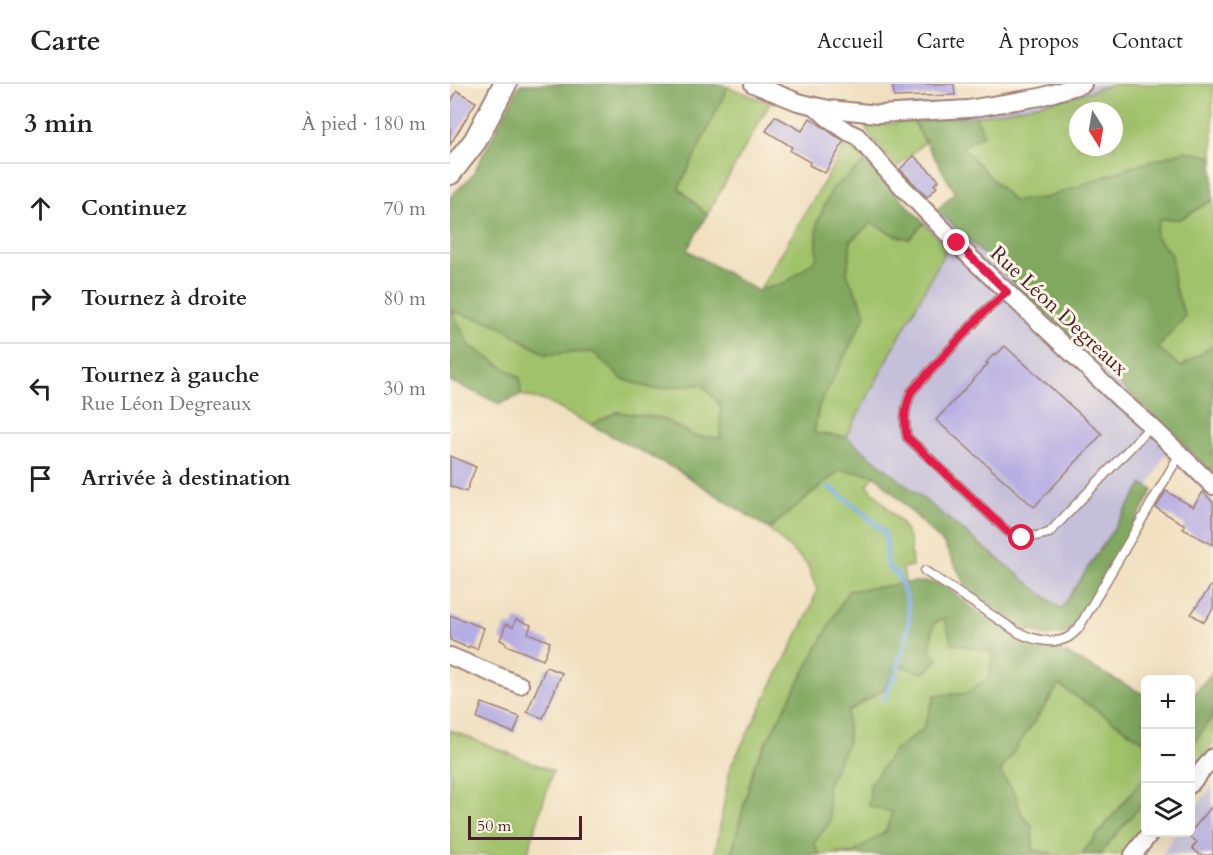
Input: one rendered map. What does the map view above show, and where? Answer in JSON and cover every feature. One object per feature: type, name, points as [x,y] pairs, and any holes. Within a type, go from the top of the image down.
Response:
[{"type":"street","points":[[450,172],[475,141],[505,84]]},
{"type":"street","name":"Rue Léon Degreaux","points":[[753,84],[798,102],[822,108],[841,127],[856,136],[970,257],[1213,486]]},
{"type":"street","points":[[822,108],[878,114],[968,109],[1042,90],[1083,84]]},
{"type":"street","points":[[856,136],[857,113]]},
{"type":"street","points":[[450,656],[520,685]]},
{"type":"street","points":[[1193,783],[1213,757]]},
{"type":"street","points":[[1133,855],[1147,837]]},
{"type":"lane","points":[[1007,292],[984,312],[911,392],[905,409],[907,437],[999,524],[1008,532],[1022,538],[1049,533],[1151,426]]},
{"type":"lane","points":[[925,571],[1019,633],[1032,639],[1056,641],[1065,639],[1078,629],[1180,454]]},
{"type":"shaded area","points":[[1055,84],[1213,84],[1213,498],[1165,454],[1079,624],[846,437],[947,248],[924,223],[955,192],[903,105],[951,102],[1027,91]]},
{"type":"shaded area","points":[[1213,785],[1213,855],[1162,855],[1173,837],[1195,837],[1195,808]]},
{"type":"green space","points":[[520,84],[720,84],[728,87],[679,188],[707,215],[687,250],[758,291],[787,282],[817,258],[817,223],[832,189],[866,162],[924,223],[909,239],[892,234],[872,223],[851,240],[847,274],[866,314],[819,406],[814,433],[846,437],[1061,609],[1143,484],[1153,490],[1079,624],[1070,633],[1046,636],[1022,628],[966,586],[944,544],[875,475],[840,470],[769,529],[679,471],[591,425],[617,412],[661,418],[694,436],[720,438],[721,406],[702,384],[655,389],[622,379],[593,352],[545,354],[496,324],[452,311],[470,346],[520,378],[521,395],[500,404],[450,381],[450,197],[472,176]]},
{"type":"green space","points":[[1113,84],[1213,84],[1213,157],[1186,151],[1046,198],[1013,201],[962,147],[983,135],[976,116],[1045,103]]},
{"type":"green space","points":[[728,87],[770,103],[707,215],[679,188]]},
{"type":"green space","points":[[976,116],[984,135],[962,147],[1013,201],[1046,198],[1134,166],[1186,151],[1213,157],[1213,200],[1180,219],[1160,219],[1155,235],[1171,255],[1174,285],[1185,316],[1158,348],[1181,367],[1212,346],[1213,348],[1213,473],[937,210],[955,192],[913,121]]},
{"type":"green space","points":[[913,121],[925,142],[897,167],[869,134],[866,126]]},
{"type":"green space","points":[[847,143],[866,162],[832,189],[817,223],[817,258],[787,282],[759,291]]},
{"type":"green space","points":[[1213,200],[1213,348],[1211,347],[1181,367],[1158,348],[1185,316],[1174,285],[1171,255],[1154,235],[1160,219],[1180,219]]},
{"type":"green space","points":[[872,223],[892,234],[909,239],[924,223],[947,248],[846,437],[814,434],[819,406],[866,314],[847,274],[851,240]]},
{"type":"green space","points":[[451,311],[496,324],[545,354],[593,352],[622,379],[654,389],[702,384],[721,406],[720,438],[694,436],[661,418],[617,412],[591,425],[545,401],[521,395],[520,378],[470,346]]},
{"type":"green space","points":[[840,470],[875,475],[867,485],[902,524],[910,541],[912,566],[903,568],[905,584],[848,591],[755,763],[731,855],[715,855],[730,768],[810,610],[817,590],[807,564],[769,529]]},
{"type":"green space","points":[[914,582],[943,585],[981,614],[1035,645],[1067,654],[1141,693],[1141,739],[1059,685],[1000,772],[1015,794],[1022,816],[1032,825],[1033,850],[1051,853],[1050,855],[837,855],[853,853],[886,831],[892,812],[869,806],[870,784],[894,751],[923,729],[935,695],[964,694],[989,678],[994,653],[952,643],[944,618],[933,624],[930,650],[938,659],[924,673],[897,665],[884,689],[847,712],[848,741],[827,786],[830,822],[814,843],[820,855],[731,855],[755,763],[848,591]]},
{"type":"green space","points":[[945,618],[952,643],[994,653],[989,679],[964,694],[935,695],[923,729],[894,751],[892,812],[886,831],[853,853],[820,855],[813,843],[830,822],[827,786],[848,741],[847,712],[884,689],[897,665],[925,673],[938,659],[930,651],[933,624]]},
{"type":"green space","points":[[1213,671],[1213,715],[1195,741],[1195,729],[1195,693]]},
{"type":"green space","points":[[1059,685],[1141,739],[1141,781],[1081,855],[1050,855],[1051,853],[1033,850],[1032,825],[1022,816],[1015,794],[1000,772]]},
{"type":"green space","points":[[1213,715],[1213,744],[1195,766],[1195,741]]},
{"type":"green space","points":[[450,730],[553,771],[527,855],[450,855]]},
{"type":"green space","points":[[1141,781],[1141,805],[1099,855],[1081,855]]},
{"type":"green space","points":[[1141,805],[1141,831],[1121,855],[1099,855]]},
{"type":"building","points":[[893,84],[954,84],[955,95],[894,97]]},
{"type":"building","points":[[457,91],[476,102],[450,145],[450,103]]},
{"type":"building","points":[[775,116],[802,131],[810,118],[844,142],[825,173],[809,165],[810,162],[790,151],[792,147],[766,131]]},
{"type":"building","points":[[914,156],[939,180],[934,185],[937,187],[927,197],[900,169]]},
{"type":"building","points":[[1005,346],[1102,434],[1034,507],[936,420],[988,364],[986,363],[995,353],[996,355]]},
{"type":"building","points":[[450,456],[476,467],[466,492],[450,486]]},
{"type":"building","points":[[1166,491],[1193,507],[1203,492],[1213,502],[1213,545],[1183,529],[1185,525],[1156,508]]},
{"type":"building","points":[[1213,583],[1213,609],[1204,622],[1191,614]]},
{"type":"building","points":[[450,615],[484,628],[477,649],[469,646],[468,648],[450,640]]},
{"type":"building","points":[[516,619],[531,625],[528,633],[550,642],[543,660],[506,645],[500,640],[506,624],[513,627]]},
{"type":"building","points":[[546,667],[562,673],[543,718],[527,712]]},
{"type":"building","points":[[482,703],[520,717],[514,733],[477,718]]},
{"type":"building","points":[[1213,805],[1213,855],[1200,855],[1192,848],[1197,842],[1191,837],[1195,837],[1195,827]]},
{"type":"waterway","points":[[829,487],[863,512],[884,532],[889,568],[898,575],[907,599],[909,615],[906,643],[884,700]]},
{"type":"route","points":[[957,243],[1007,292],[984,312],[911,392],[905,409],[907,437],[1008,532],[1022,538]]}]
